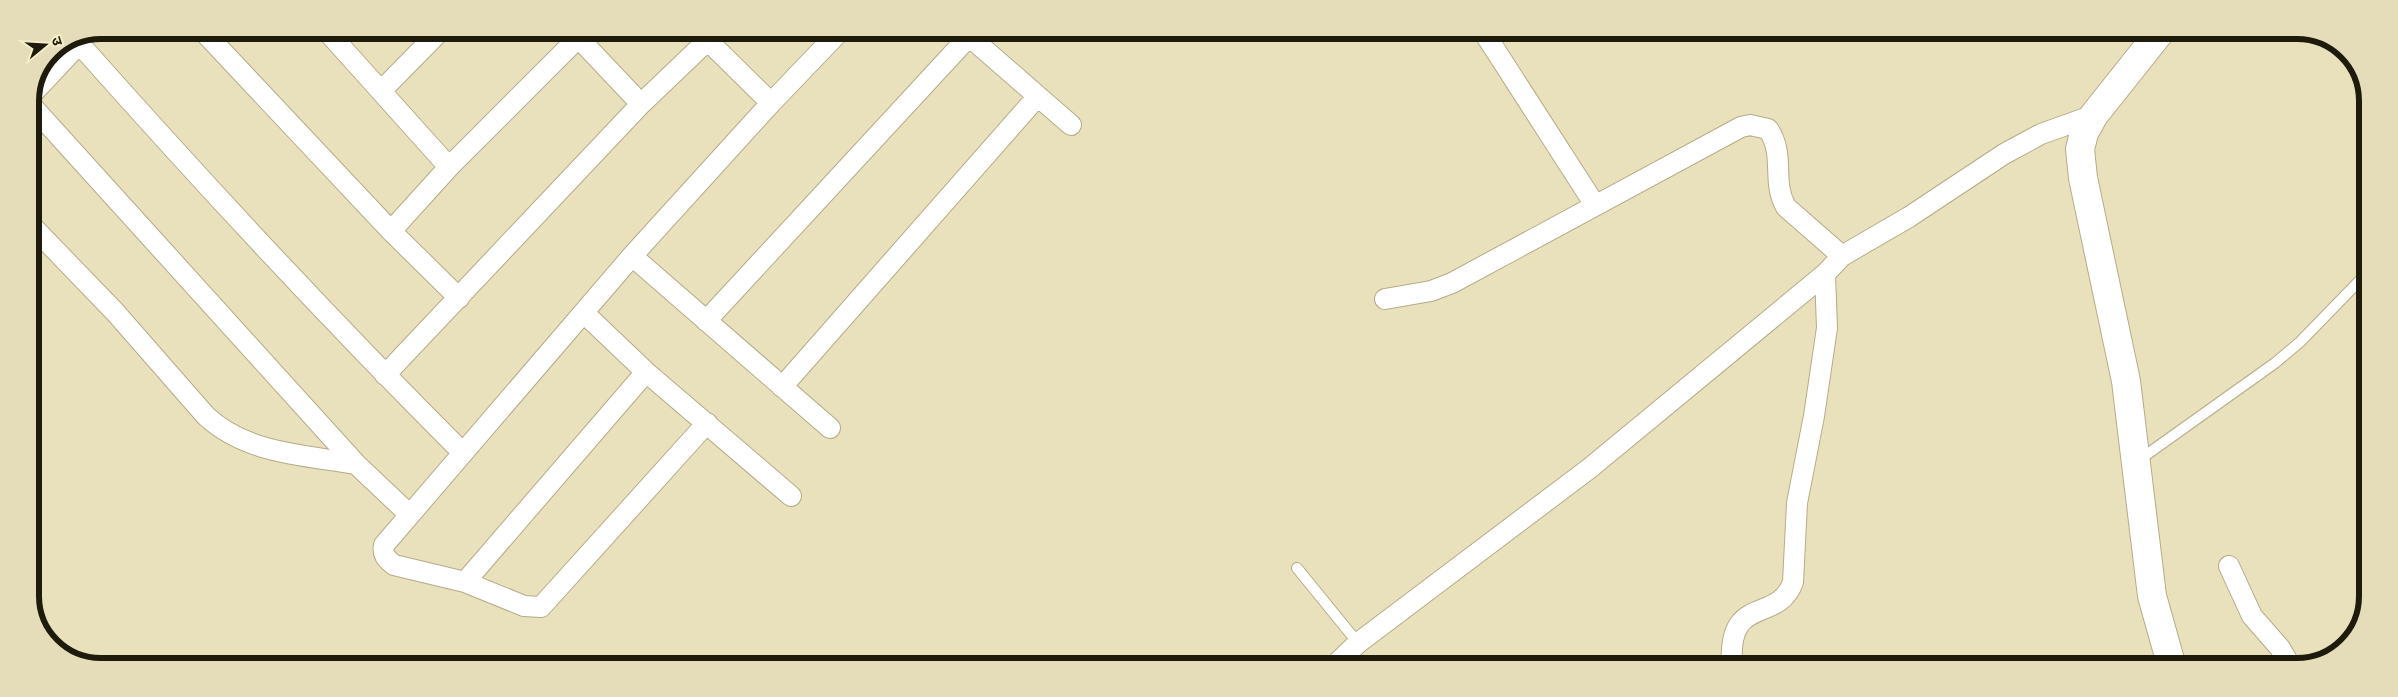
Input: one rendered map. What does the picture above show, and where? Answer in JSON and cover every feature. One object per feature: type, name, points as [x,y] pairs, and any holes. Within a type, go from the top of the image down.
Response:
[{"type":"main road","points":[[2154,39],[2094,115],[2084,132],[2080,149],[2083,178],[2126,381],[2147,568],[2160,630],[2169,658]]},
{"type":"street","points":[[210,39],[390,231],[459,298]]},
{"type":"street","points":[[334,39],[449,167]]},
{"type":"street","points":[[382,90],[432,39]]},
{"type":"street","points":[[390,231],[569,39]]},
{"type":"street","points":[[579,39],[641,104]]},
{"type":"street","points":[[385,375],[700,39]]},
{"type":"street","points":[[706,39],[771,103]]},
{"type":"street","points":[[707,423],[541,607],[524,606],[465,582],[394,565],[387,560],[383,552],[384,545],[632,256],[829,39]]},
{"type":"street","points":[[706,321],[964,39]]},
{"type":"street","points":[[975,39],[1037,97],[1071,125]]},
{"type":"street","points":[[1488,39],[1595,205]]},
{"type":"street","points":[[41,84],[77,43]]},
{"type":"street","points":[[79,43],[239,220],[385,375],[464,453]]},
{"type":"street","points":[[782,388],[1037,97]]},
{"type":"street","points":[[39,114],[356,464],[410,515]]},
{"type":"street","points":[[1343,658],[1358,644],[1590,468],[1825,274],[1842,256],[1909,217],[2011,150],[2040,134],[2094,115]]},
{"type":"street","points":[[1385,299],[1441,287],[1741,127],[1758,126],[1768,129],[1778,150],[1778,188],[1780,197],[1786,207],[1842,256]]},
{"type":"street","points":[[39,233],[115,312],[206,416],[221,430],[254,446],[356,464]]},
{"type":"street","points":[[632,256],[830,428]]},
{"type":"street","points":[[1732,658],[1732,642],[1738,626],[1747,616],[1783,599],[1790,592],[1793,582],[1797,503],[1814,416],[1827,328],[1825,274]]},
{"type":"street","points":[[584,313],[646,372],[792,496]]},
{"type":"street","points":[[465,582],[646,372]]},
{"type":"street","points":[[2228,566],[2252,616],[2280,648],[2286,658]]},
{"type":"lane","points":[[2136,462],[2275,363],[2300,342],[2359,281]]},
{"type":"lane","points":[[1297,568],[1358,644]]}]
